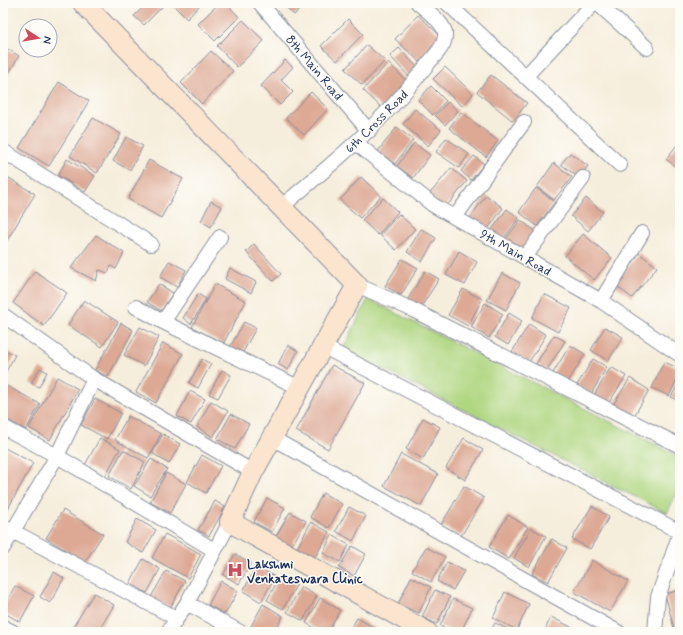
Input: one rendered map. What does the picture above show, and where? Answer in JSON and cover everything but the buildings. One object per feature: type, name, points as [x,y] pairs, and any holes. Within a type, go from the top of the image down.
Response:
[{"type":"street","points":[[83,3],[357,285],[411,309],[680,446]]},
{"type":"street","name":"8th Main Road","points":[[260,3],[369,131]]},
{"type":"street","points":[[418,3],[438,22],[446,3],[620,165]]},
{"type":"street","points":[[525,77],[594,3]]},
{"type":"street","points":[[597,3],[647,48]]},
{"type":"street","name":"6th Cross Road","points":[[281,207],[356,143],[405,94],[444,44],[446,33],[443,26],[438,22]]},
{"type":"street","points":[[455,217],[524,122]]},
{"type":"street","name":"9th Main Road","points":[[356,143],[433,205],[601,301],[680,355]]},
{"type":"street","points":[[3,151],[151,244]]},
{"type":"street","points":[[525,257],[583,178]]},
{"type":"street","points":[[601,301],[642,233]]},
{"type":"street","points":[[163,322],[220,237]]},
{"type":"street","points":[[168,632],[187,603],[230,522],[253,472],[324,347],[357,285]]},
{"type":"street","points":[[136,307],[163,322],[300,388]]},
{"type":"street","points":[[3,315],[94,379],[253,472]]},
{"type":"street","points":[[324,347],[680,533],[658,597],[655,632]]},
{"type":"street","points":[[3,548],[9,528],[56,456],[94,379]]},
{"type":"street","points":[[3,427],[56,456],[214,550]]},
{"type":"street","points":[[272,438],[618,632]]},
{"type":"street","points":[[230,522],[427,632]]},
{"type":"street","points":[[9,528],[176,618]]},
{"type":"street","points":[[187,603],[240,632]]},
{"type":"street","points":[[3,627],[13,632]]},
{"type":"green space","points":[[368,299],[680,457],[680,487],[667,513],[343,349]]},
{"type":"place","name":"Lakshmi Venkateswara Clinic","points":[[235,570]]}]
